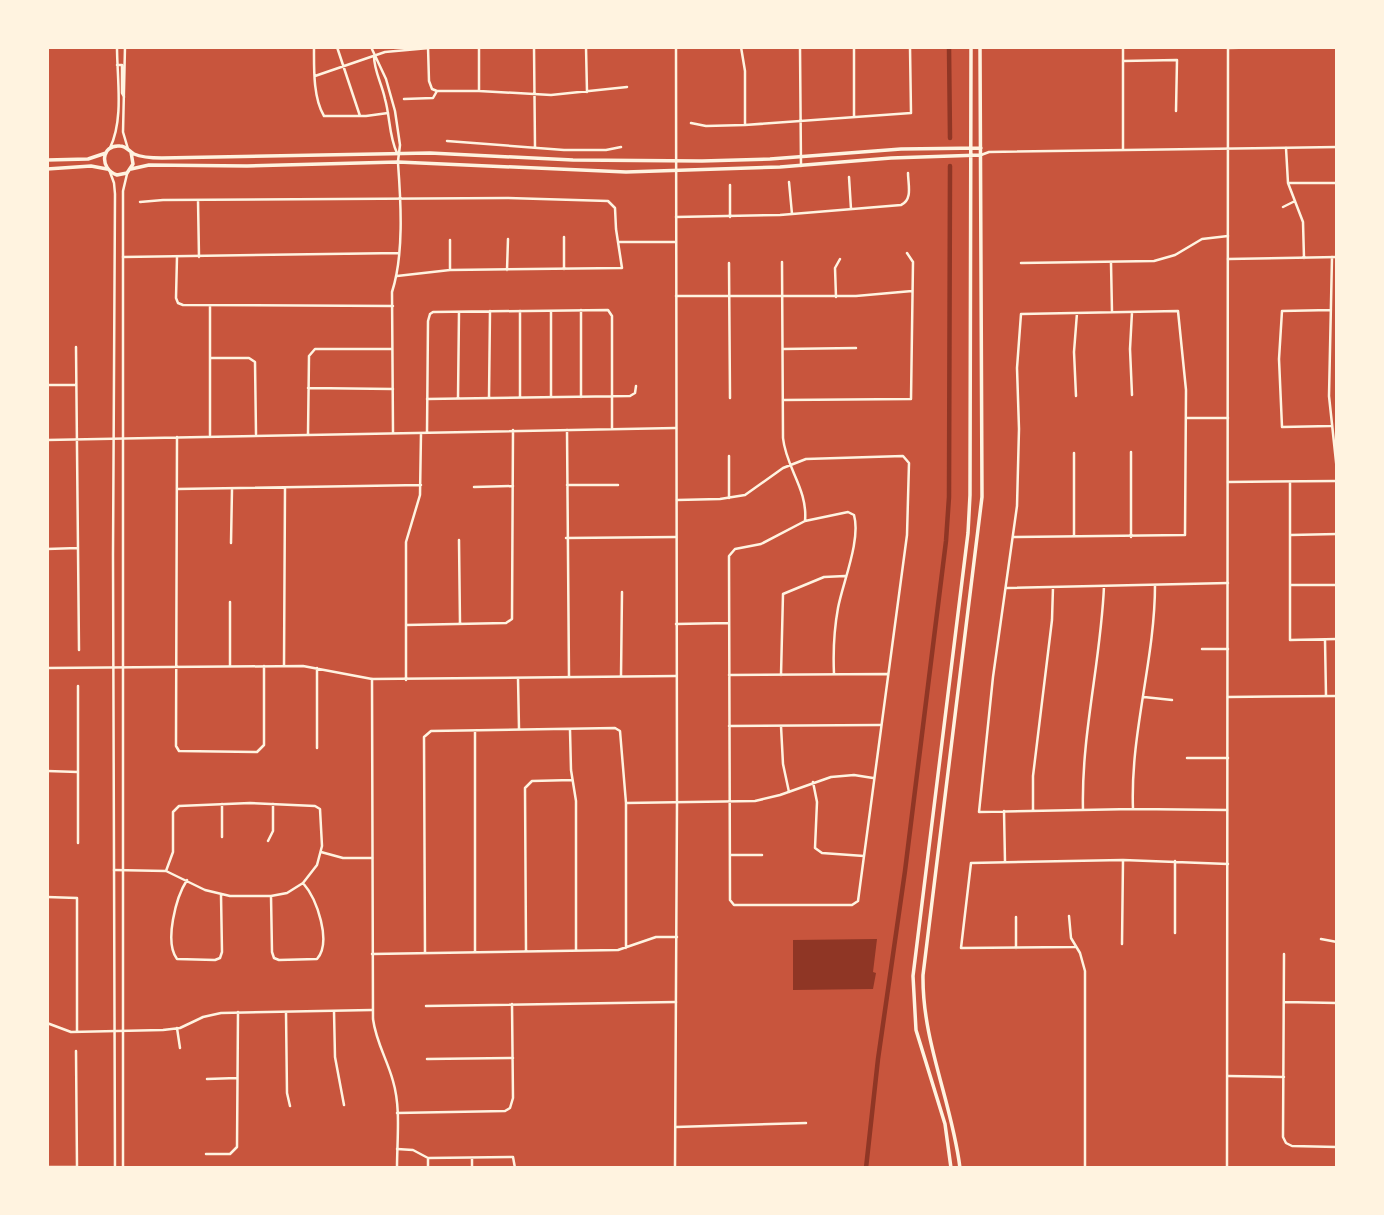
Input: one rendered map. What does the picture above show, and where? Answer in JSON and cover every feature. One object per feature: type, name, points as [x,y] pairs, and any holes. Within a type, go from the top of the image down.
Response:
[{"type":"main road","points":[[951,1168],[945,1124],[916,1030],[913,976],[968,533],[972,460],[971,47]]},
{"type":"main road","points":[[960,1168],[955,1137],[926,1029],[923,975],[981,512],[984,153],[981,148],[980,47]]},
{"type":"main road","points":[[47,160],[88,159],[120,146],[144,157],[162,158],[397,153],[676,162],[800,157],[901,149],[981,148]]},
{"type":"main road","points":[[129,150],[134,161],[129,171]]},
{"type":"main road","points":[[108,151],[104,161],[108,170]]},
{"type":"main road","points":[[47,169],[91,166],[119,175],[149,165],[247,166],[398,162],[578,171],[676,170],[801,166],[984,153]]},
{"type":"street","points":[[108,151],[116,131],[117,47]]},
{"type":"street","points":[[125,47],[124,136],[129,150]]},
{"type":"street","points":[[314,47],[315,76],[320,109],[324,116],[388,113]]},
{"type":"street","points":[[337,47],[360,116]]},
{"type":"street","points":[[371,47],[398,162],[399,253],[393,292],[393,432]]},
{"type":"street","points":[[479,47],[479,91]]},
{"type":"street","points":[[534,47],[535,147]]},
{"type":"street","points":[[586,47],[587,92]]},
{"type":"street","points":[[675,1168],[676,47]]},
{"type":"street","points":[[741,47],[745,71],[745,125]]},
{"type":"street","points":[[800,47],[801,166]]},
{"type":"street","points":[[854,47],[855,117]]},
{"type":"street","points":[[691,124],[745,125],[911,113],[910,47]]},
{"type":"street","points":[[1122,47],[1124,149]]},
{"type":"street","points":[[1227,1168],[1228,48],[1277,47]]},
{"type":"street","points":[[315,76],[394,51],[429,48],[429,81],[432,89],[437,91],[561,95],[627,87]]},
{"type":"street","points":[[374,56],[380,63],[395,111],[400,145],[397,153]]},
{"type":"street","points":[[1123,61],[1177,60],[1176,111]]},
{"type":"street","points":[[117,65],[122,65],[124,97]]},
{"type":"street","points":[[404,99],[433,98],[437,91]]},
{"type":"street","points":[[447,141],[564,150],[621,147]]},
{"type":"street","points":[[984,153],[1337,147]]},
{"type":"street","points":[[1286,148],[1288,183],[1303,222],[1304,258]]},
{"type":"street","points":[[108,170],[115,185],[115,1168]]},
{"type":"street","points":[[123,1168],[122,191],[129,171]]},
{"type":"street","points":[[677,218],[792,214],[901,205],[909,197],[908,173]]},
{"type":"street","points":[[849,177],[851,209]]},
{"type":"street","points":[[789,182],[792,214]]},
{"type":"street","points":[[1288,183],[1337,183]]},
{"type":"street","points":[[730,185],[730,217]]},
{"type":"street","points":[[140,202],[508,198],[608,201],[615,208],[622,268],[450,270],[397,276]]},
{"type":"street","points":[[198,200],[199,257]]},
{"type":"street","points":[[1283,207],[1295,201]]},
{"type":"street","points":[[1021,263],[1162,260],[1175,256],[1202,239],[1228,236]]},
{"type":"street","points":[[564,237],[564,269]]},
{"type":"street","points":[[508,239],[508,270]]},
{"type":"street","points":[[450,240],[450,270]]},
{"type":"street","points":[[619,242],[676,242]]},
{"type":"street","points":[[123,257],[399,253]]},
{"type":"street","points":[[783,400],[911,399],[913,262],[907,253]]},
{"type":"street","points":[[177,257],[176,298],[178,303],[183,305],[393,306]]},
{"type":"street","points":[[1332,257],[1329,370],[1331,426],[1337,471]]},
{"type":"street","points":[[1228,259],[1337,257]]},
{"type":"street","points":[[835,297],[835,268],[840,259]]},
{"type":"street","points":[[782,262],[784,445],[804,497],[805,521]]},
{"type":"street","points":[[1111,262],[1112,312]]},
{"type":"street","points":[[729,263],[730,398]]},
{"type":"street","points":[[676,296],[835,297],[912,291]]},
{"type":"street","points":[[210,305],[210,435]]},
{"type":"street","points":[[581,310],[581,397]]},
{"type":"street","points":[[427,432],[428,317],[433,312],[490,311],[606,310],[612,316],[612,429]]},
{"type":"street","points":[[1331,310],[1282,311],[1279,359],[1282,427],[1331,426]]},
{"type":"street","points":[[489,398],[490,311]]},
{"type":"street","points":[[520,311],[520,397]]},
{"type":"street","points":[[551,311],[551,397]]},
{"type":"street","points":[[1013,537],[1185,535],[1185,374],[1178,311],[1021,314],[1017,368],[1018,479],[979,812],[1227,810]]},
{"type":"street","points":[[458,398],[459,312]]},
{"type":"street","points":[[1132,312],[1132,395]]},
{"type":"street","points":[[1076,396],[1074,352],[1077,313]]},
{"type":"street","points":[[76,346],[79,650]]},
{"type":"street","points":[[783,349],[856,348]]},
{"type":"street","points":[[308,434],[311,351],[393,349]]},
{"type":"street","points":[[211,358],[254,360],[256,435]]},
{"type":"street","points":[[47,385],[77,384]]},
{"type":"street","points":[[427,399],[633,395],[636,386]]},
{"type":"street","points":[[308,388],[393,389]]},
{"type":"street","points":[[1186,418],[1228,418]]},
{"type":"street","points":[[47,440],[676,428]]},
{"type":"street","points":[[567,429],[569,677]]},
{"type":"street","points":[[406,625],[511,621],[513,430]]},
{"type":"street","points":[[406,680],[405,542],[421,485],[421,432]]},
{"type":"street","points":[[177,436],[178,750],[196,753],[261,750],[264,745],[264,666]]},
{"type":"street","points":[[1131,452],[1131,537]]},
{"type":"street","points":[[1074,453],[1074,536]]},
{"type":"street","points":[[729,456],[729,498]]},
{"type":"street","points":[[676,500],[745,495],[790,465],[806,459],[902,456],[907,458],[909,463],[907,535],[856,904],[733,904],[730,900],[729,556],[731,552],[761,544],[805,521],[848,512],[855,518],[854,531],[836,622],[834,674]]},
{"type":"street","points":[[1228,482],[1337,481]]},
{"type":"street","points":[[1290,482],[1290,640],[1337,639]]},
{"type":"street","points":[[177,489],[421,485]]},
{"type":"street","points":[[566,485],[618,485]]},
{"type":"street","points":[[474,487],[513,486]]},
{"type":"street","points":[[284,666],[285,488]]},
{"type":"street","points":[[231,543],[232,489]]},
{"type":"street","points":[[1290,535],[1337,534]]},
{"type":"street","points":[[566,538],[676,537]]},
{"type":"street","points":[[459,540],[460,624]]},
{"type":"street","points":[[47,549],[78,548]]},
{"type":"street","points":[[781,675],[783,594],[824,577],[846,576]]},
{"type":"street","points":[[1006,588],[1228,583]]},
{"type":"street","points":[[1133,809],[1133,773],[1153,625],[1155,585]]},
{"type":"street","points":[[1290,585],[1337,585]]},
{"type":"street","points":[[1083,810],[1084,764],[1103,616],[1104,586]]},
{"type":"street","points":[[1033,810],[1033,776],[1052,620],[1053,587]]},
{"type":"street","points":[[621,676],[622,592]]},
{"type":"street","points":[[230,602],[230,666]]},
{"type":"street","points":[[676,624],[729,623]]},
{"type":"street","points":[[1325,639],[1326,696]]},
{"type":"street","points":[[1202,649],[1227,649]]},
{"type":"street","points":[[47,668],[284,666],[317,668],[372,679],[406,680],[677,676]]},
{"type":"street","points":[[317,668],[317,748]]},
{"type":"street","points":[[729,675],[887,674]]},
{"type":"street","points":[[518,678],[519,729]]},
{"type":"street","points":[[372,679],[372,1010],[377,1041],[393,1081],[397,1113],[397,1168]]},
{"type":"street","points":[[78,686],[78,843]]},
{"type":"street","points":[[1227,697],[1337,696]]},
{"type":"street","points":[[1142,697],[1172,700]]},
{"type":"street","points":[[781,725],[783,764],[789,792]]},
{"type":"street","points":[[729,726],[880,725]]},
{"type":"street","points":[[425,953],[424,737],[431,731],[615,728],[620,731],[626,803],[626,948]]},
{"type":"street","points":[[570,729],[576,801],[576,950]]},
{"type":"street","points":[[475,730],[475,952]]},
{"type":"street","points":[[1187,758],[1227,758]]},
{"type":"street","points":[[47,771],[78,772]]},
{"type":"street","points":[[626,803],[755,801],[844,775],[873,778]]},
{"type":"street","points":[[526,951],[525,788],[532,781],[573,780]]},
{"type":"street","points":[[813,782],[817,802],[814,845],[817,850],[821,853],[864,856]]},
{"type":"street","points":[[222,804],[222,837]]},
{"type":"street","points":[[114,870],[166,871],[221,895],[287,893],[303,883],[313,872],[321,852],[322,812],[315,806],[273,804],[179,806],[173,812],[173,852],[166,871]]},
{"type":"street","points":[[268,841],[273,831],[273,804]]},
{"type":"street","points":[[1004,811],[1005,862]]},
{"type":"street","points":[[321,852],[343,858],[372,858]]},
{"type":"street","points":[[730,855],[762,855]]},
{"type":"street","points":[[1075,947],[961,948],[971,863],[1123,860],[1227,864]]},
{"type":"street","points":[[1122,944],[1123,860]]},
{"type":"street","points":[[1175,861],[1175,933]]},
{"type":"street","points":[[187,880],[174,910],[175,958],[220,958],[221,895]]},
{"type":"street","points":[[271,895],[274,958],[315,960],[321,953],[320,913],[313,896],[303,883]]},
{"type":"street","points":[[47,897],[77,898],[77,1032]]},
{"type":"street","points":[[1069,916],[1071,938],[1080,953],[1085,971],[1085,1168]]},
{"type":"street","points":[[1017,917],[1017,948]]},
{"type":"street","points":[[372,954],[626,948],[656,937],[677,937]]},
{"type":"street","points":[[1321,939],[1337,942]]},
{"type":"street","points":[[1284,954],[1283,1138],[1292,1146],[1337,1147]]},
{"type":"street","points":[[426,1006],[676,1002]]},
{"type":"street","points":[[1283,1002],[1337,1003]]},
{"type":"street","points":[[397,1113],[505,1111],[510,1108],[513,1098],[512,1004]]},
{"type":"street","points":[[334,1010],[335,1057],[344,1105]]},
{"type":"street","points":[[47,1023],[62,1030],[114,1032],[177,1028],[212,1014],[372,1010]]},
{"type":"street","points":[[206,1154],[234,1152],[237,1147],[238,1012]]},
{"type":"street","points":[[286,1012],[287,1093],[290,1106]]},
{"type":"street","points":[[177,1028],[180,1048]]},
{"type":"street","points":[[47,1167],[77,1167],[76,1051]]},
{"type":"street","points":[[427,1059],[513,1058]]},
{"type":"street","points":[[1228,1076],[1284,1077]]},
{"type":"street","points":[[207,1079],[237,1079]]},
{"type":"street","points":[[676,1127],[806,1123]]},
{"type":"street","points":[[397,1149],[413,1150],[428,1158],[514,1158],[515,1168]]},
{"type":"street","points":[[428,1158],[428,1168]]},
{"type":"street","points":[[472,1158],[472,1168]]},
{"type":"shaded area","points":[[877,939],[873,989],[793,990],[793,940]]},
{"type":"waterway","points":[[949,47],[950,138]]},
{"type":"waterway","points":[[866,1168],[946,541],[949,497],[950,166]]}]
